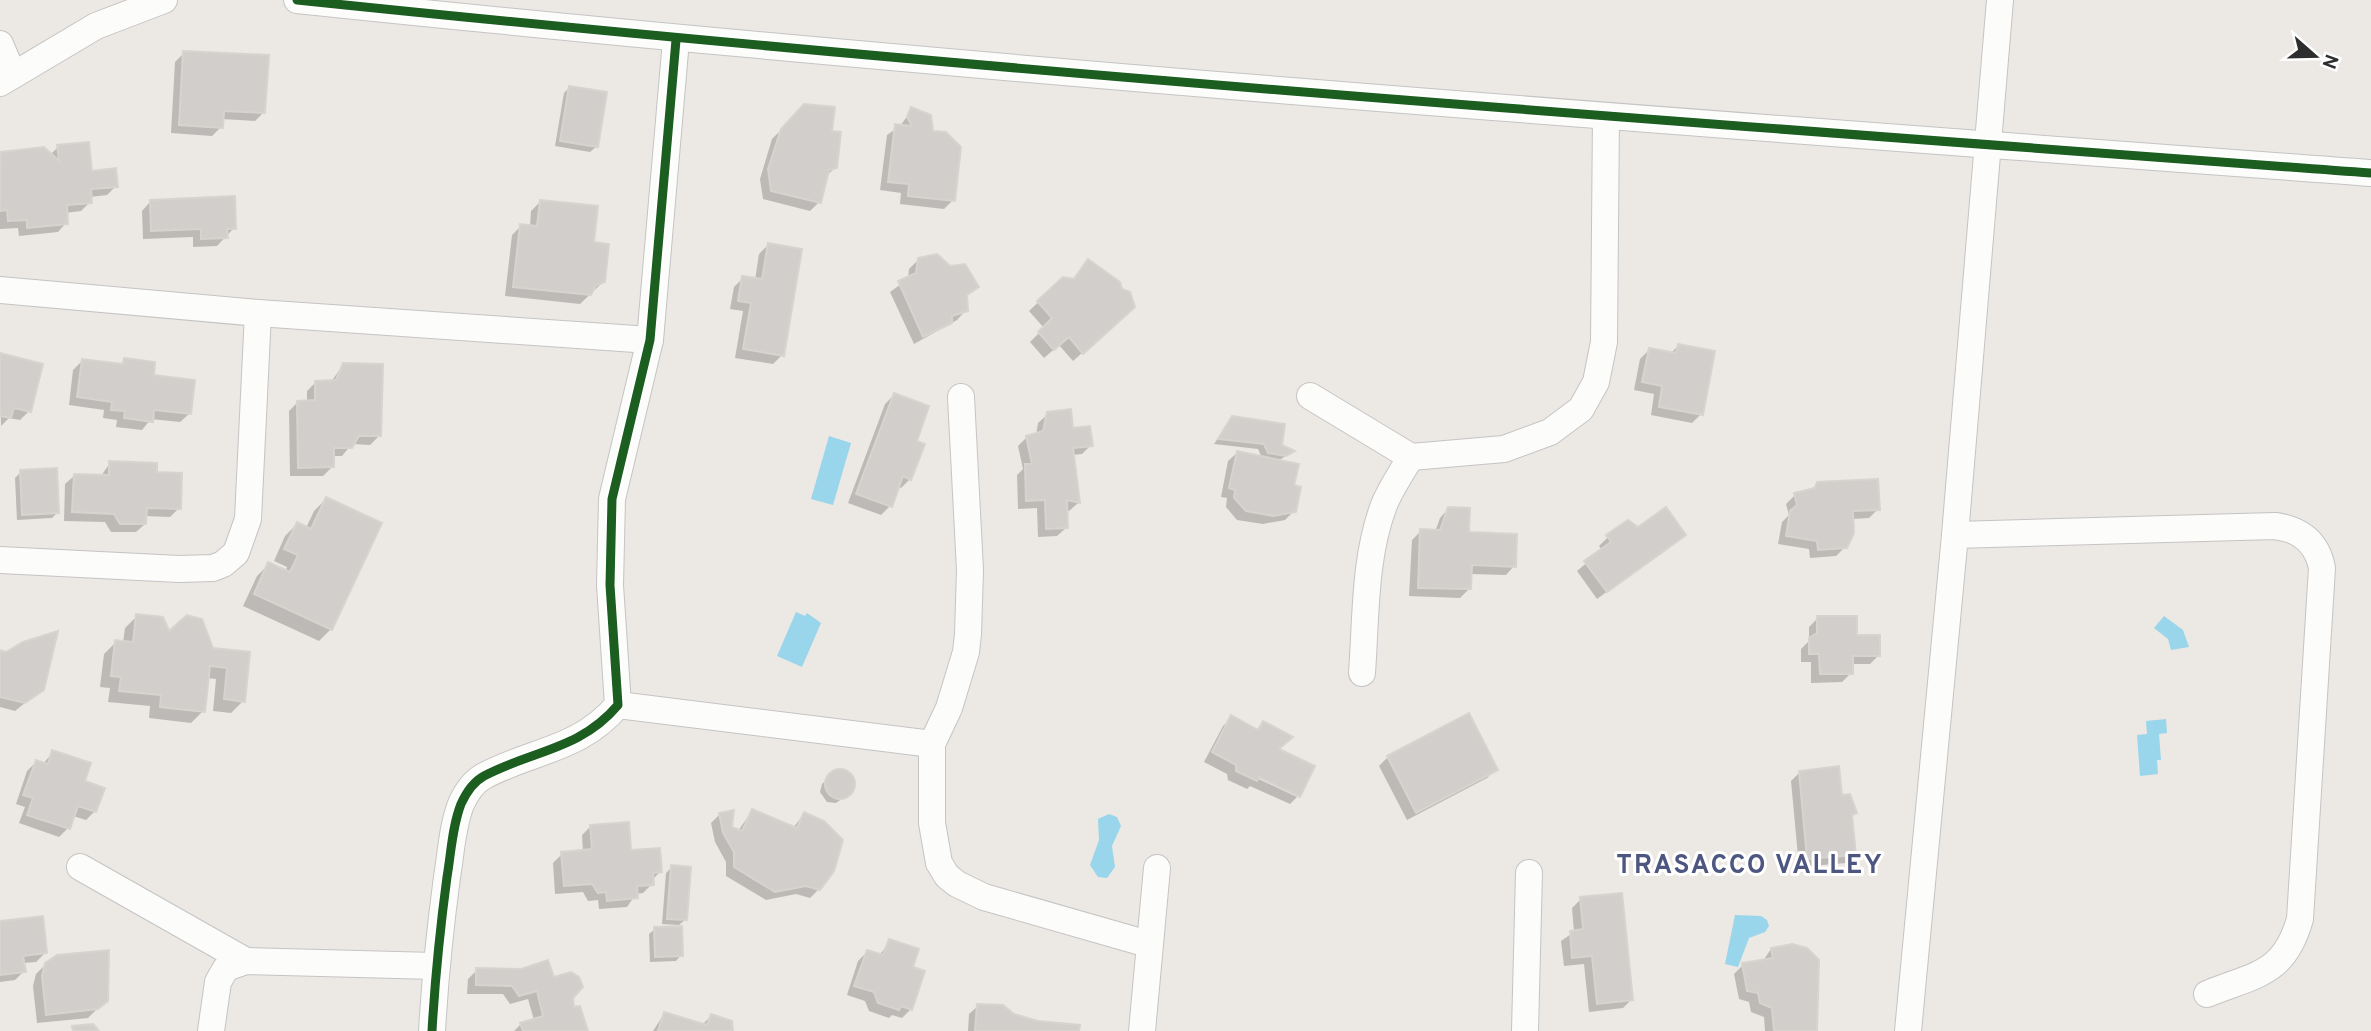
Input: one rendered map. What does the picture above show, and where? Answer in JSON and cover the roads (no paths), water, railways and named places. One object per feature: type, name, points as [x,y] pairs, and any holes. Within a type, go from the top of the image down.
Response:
[{"type":"street","points":[[0,44],[6,79],[96,26],[164,0]]},
{"type":"street","points":[[297,0],[677,40],[1606,116],[2371,173]]},
{"type":"street","points":[[1908,1031],[1955,535],[2000,0]]},
{"type":"street","points":[[432,1031],[435,966],[453,835],[460,806],[468,789],[480,778],[505,766],[590,733],[618,705],[610,585],[612,499],[650,340],[677,40]]},
{"type":"street","points":[[1310,396],[1411,457],[1504,449],[1550,432],[1581,409],[1597,382],[1604,342],[1606,116]]},
{"type":"street","points":[[0,290],[258,313],[650,340]]},
{"type":"street","points":[[0,559],[179,569],[213,568],[223,564],[236,553],[248,519],[258,313]]},
{"type":"street","points":[[961,397],[970,570],[968,634],[953,697],[932,744],[932,823],[939,863],[947,876],[984,897],[1148,944]]},
{"type":"street","points":[[1362,673],[1368,580],[1377,528],[1393,486],[1411,457]]},
{"type":"street","points":[[1955,535],[2275,526],[2293,528],[2303,535],[2319,556],[2322,568],[2300,919],[2293,944],[2276,966],[2207,994]]},
{"type":"street","points":[[618,705],[932,744]]},
{"type":"street","points":[[80,867],[246,961]]},
{"type":"street","points":[[1142,1031],[1157,868]]},
{"type":"street","points":[[1525,1031],[1529,873]]},
{"type":"street","points":[[211,1031],[218,982],[226,968],[246,961],[435,966]]},
{"type":"water","points":[[829,436],[851,443],[833,505],[811,499]]},
{"type":"water","points":[[796,612],[805,616],[807,613],[821,623],[802,667],[777,656]]},
{"type":"water","points":[[2164,616],[2183,630],[2189,647],[2171,650],[2168,639],[2154,628]]},
{"type":"water","points":[[2166,719],[2167,733],[2159,734],[2161,760],[2157,760],[2158,774],[2140,776],[2137,735],[2147,734],[2146,721]]},
{"type":"water","points":[[1109,814],[1117,817],[1121,826],[1112,846],[1115,867],[1107,878],[1098,877],[1090,865],[1099,840],[1098,819]]},
{"type":"water","points":[[1735,915],[1761,916],[1767,920],[1769,926],[1765,932],[1749,938],[1738,967],[1725,964]]},
{"type":"district","name":"TRASACCO VALLEY","points":[[1750,864]]}]
